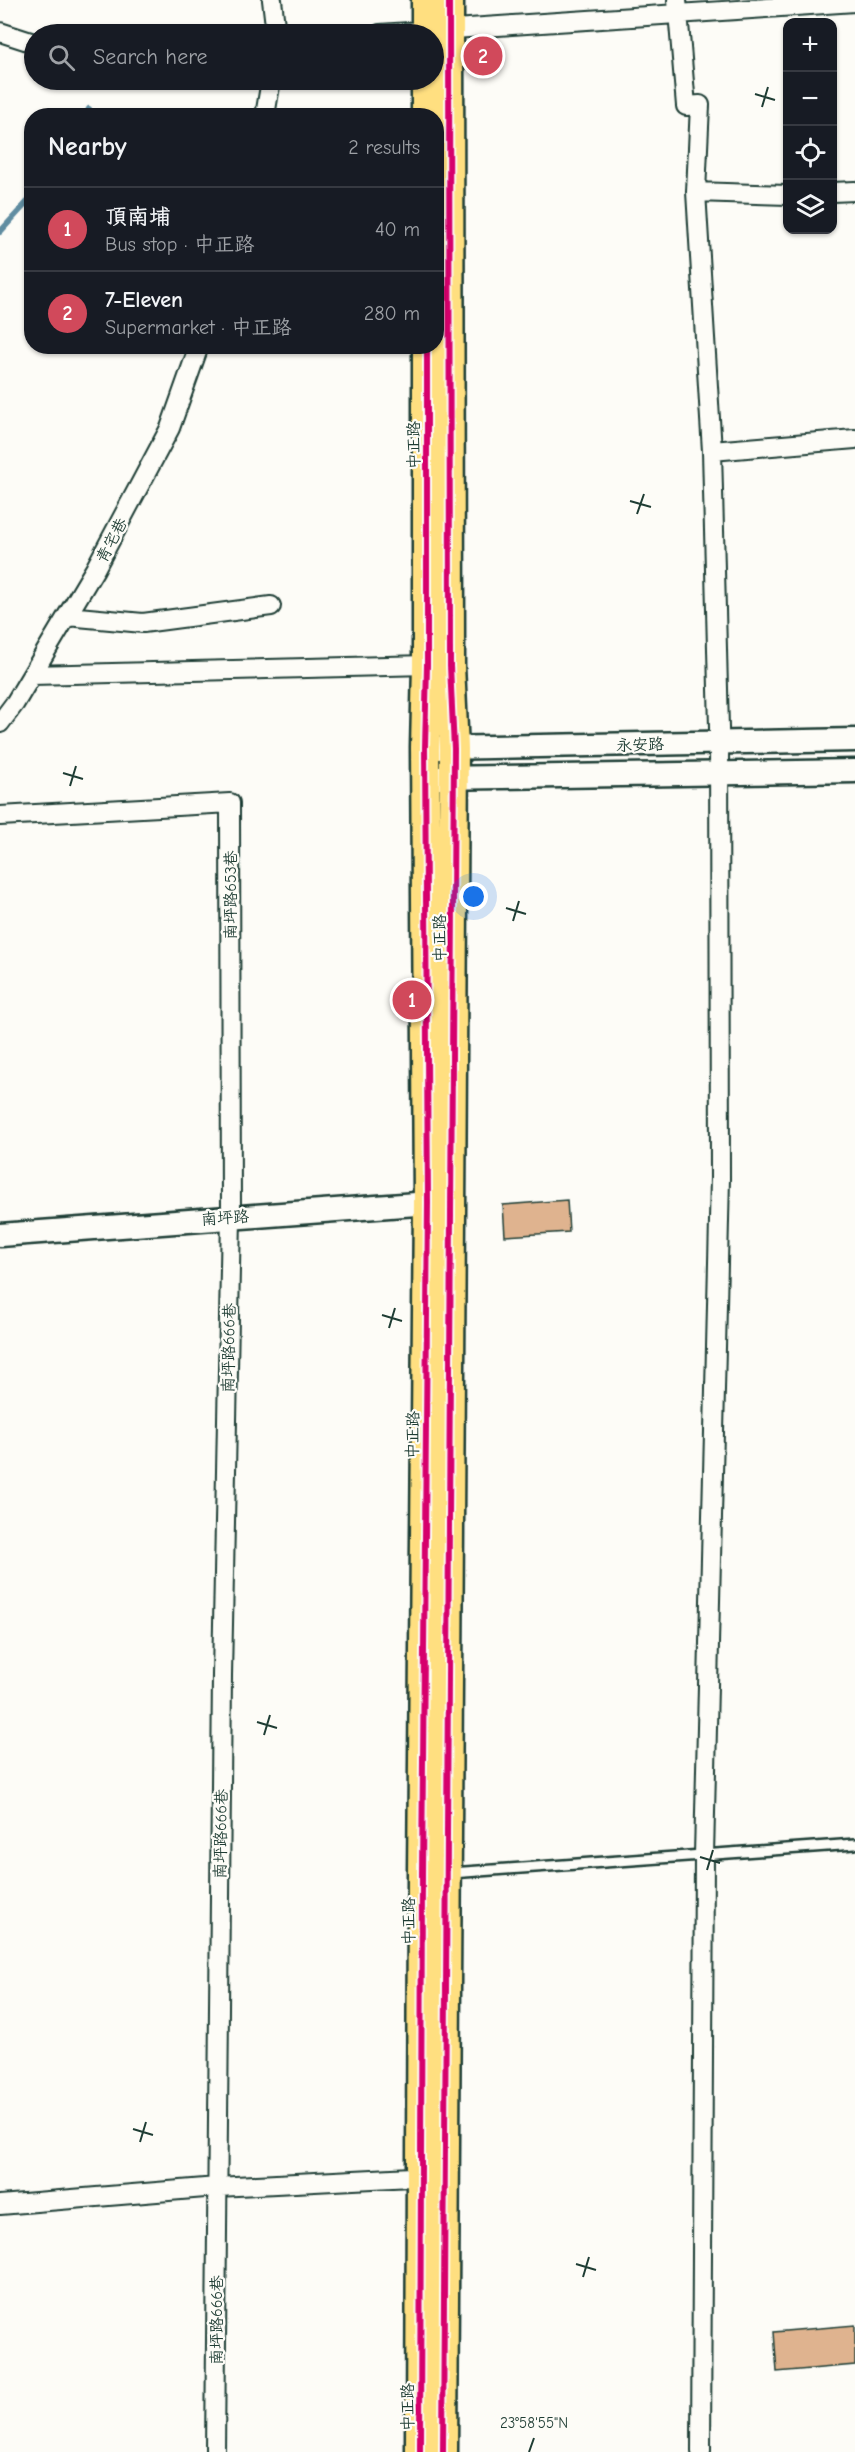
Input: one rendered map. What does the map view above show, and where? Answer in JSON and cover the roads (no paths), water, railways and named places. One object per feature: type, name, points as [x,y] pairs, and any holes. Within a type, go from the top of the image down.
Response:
[{"type":"main road","name":"中正路","points":[[426,0],[431,24]]},
{"type":"main road","name":"中正路","points":[[437,24],[448,0]]},
{"type":"main road","points":[[426,90],[426,108]]},
{"type":"main road","name":"中正路","points":[[435,90],[435,108]]},
{"type":"main road","name":"中正路","points":[[427,354],[425,747],[444,768]]},
{"type":"main road","name":"中正路","points":[[442,354],[450,666],[444,768],[439,1202],[433,2176],[443,2452]]},
{"type":"main road","name":"中正路","points":[[420,2452],[433,2176]]},
{"type":"street","points":[[272,0],[275,24]]},
{"type":"street","points":[[444,31],[677,7],[855,2]]},
{"type":"street","points":[[677,7],[686,106],[700,105],[696,192],[712,451],[718,742],[720,1178],[704,1855],[701,2452]]},
{"type":"street","points":[[0,32],[24,40]]},
{"type":"street","points":[[266,108],[269,90]]},
{"type":"street","points":[[837,192],[855,191]]},
{"type":"street","points":[[696,192],[783,195]]},
{"type":"street","name":"青宅巷","points":[[0,723],[68,616],[170,428],[196,354]]},
{"type":"street","points":[[712,451],[855,439]]},
{"type":"street","points":[[68,616],[143,623],[271,606]]},
{"type":"street","points":[[32,675],[427,665]]},
{"type":"street","name":"永安路","points":[[444,768],[718,742],[855,740]]},
{"type":"street","name":"永安路","points":[[444,768],[718,772],[855,771]]},
{"type":"street","name":"南坪路653巷","points":[[0,816],[230,803],[231,1216]]},
{"type":"street","name":"南坪路","points":[[0,1235],[439,1202]]},
{"type":"street","name":"南坪路666巷","points":[[215,2452],[222,1663],[231,1216]]},
{"type":"street","points":[[0,2205],[217,2187],[433,2176]]},
{"type":"lane","points":[[434,1874],[855,1844]]},
{"type":"waterway","points":[[0,232],[24,206]]},
{"type":"place","name":"7-Eleven","points":[[483,56]]},
{"type":"place","name":"頂南埔","points":[[412,1000]]}]
